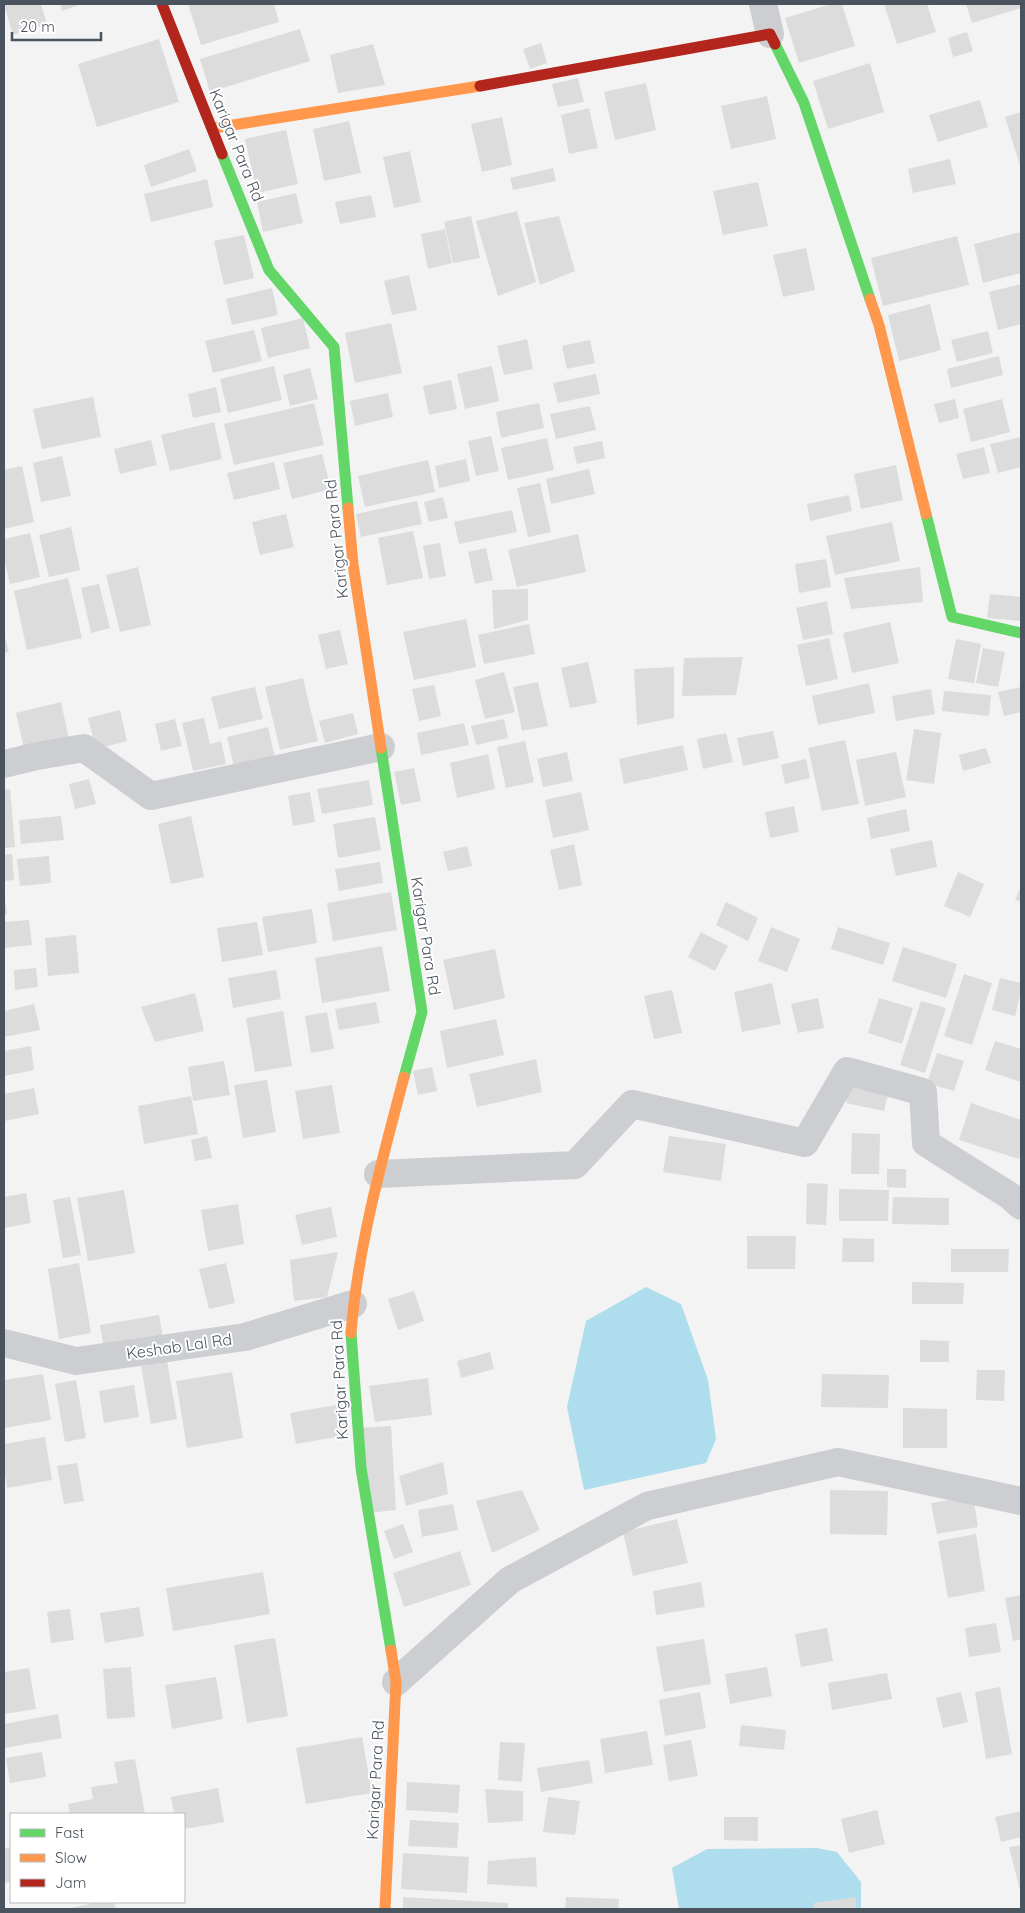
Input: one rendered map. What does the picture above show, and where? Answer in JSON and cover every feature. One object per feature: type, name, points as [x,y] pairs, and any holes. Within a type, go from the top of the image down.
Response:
[{"type":"street","name":"Karigar Para Rd","points":[[162,4],[214,128],[270,270],[334,347],[353,564],[422,1012],[378,1174],[352,1304],[350,1340],[361,1468],[396,1682],[385,1909]]},
{"type":"street","points":[[763,4],[770,34],[804,104],[879,325],[952,618],[1021,633]]},
{"type":"street","points":[[214,128],[427,96],[770,34]]},
{"type":"street","points":[[4,764],[84,748],[151,796],[381,747]]},
{"type":"street","points":[[378,1174],[575,1165],[632,1104],[805,1143],[847,1071],[923,1092],[926,1143],[1010,1196],[1021,1206]]},
{"type":"street","name":"Keshab Lal Rd","points":[[4,1343],[76,1361],[245,1337],[352,1304]]},
{"type":"street","points":[[396,1682],[510,1580],[646,1506],[838,1462],[1021,1501]]},
{"type":"water","points":[[646,1287],[681,1304],[708,1380],[716,1439],[706,1463],[584,1490],[567,1407],[586,1321]]},
{"type":"water","points":[[817,1848],[837,1852],[861,1882],[861,1909],[679,1909],[672,1868],[707,1849]]},
{"type":"building","points":[[4,4],[41,4],[47,24],[13,35]]},
{"type":"building","points":[[60,4],[82,4],[62,11]]},
{"type":"building","points":[[188,4],[274,4],[279,22],[201,45]]},
{"type":"building","points":[[831,4],[842,4],[855,46],[799,63],[785,18]]},
{"type":"building","points":[[884,4],[927,4],[936,32],[897,44]]},
{"type":"building","points":[[966,4],[1021,4],[1021,8],[972,23]]},
{"type":"building","points":[[300,29],[310,61],[210,92],[200,59]]},
{"type":"building","points":[[967,32],[973,51],[953,57],[948,38]]},
{"type":"building","points":[[159,39],[179,102],[97,127],[78,64]]},
{"type":"building","points":[[541,43],[547,63],[530,69],[523,49]]},
{"type":"building","points":[[373,44],[385,85],[338,93],[330,55]]},
{"type":"building","points":[[870,63],[884,112],[828,129],[813,81]]},
{"type":"building","points":[[578,78],[584,102],[558,107],[552,84]]},
{"type":"building","points":[[646,83],[656,130],[615,140],[604,92]]},
{"type":"building","points":[[767,96],[776,139],[731,149],[721,106]]},
{"type":"building","points":[[980,100],[988,127],[938,142],[929,115]]},
{"type":"building","points":[[589,108],[598,148],[569,154],[561,115]]},
{"type":"building","points":[[1021,112],[1021,169],[1005,117]]},
{"type":"building","points":[[502,117],[512,165],[482,172],[471,124]]},
{"type":"building","points":[[349,121],[361,173],[324,181],[313,129]]},
{"type":"building","points":[[286,130],[298,184],[257,193],[245,139]]},
{"type":"building","points":[[189,149],[197,171],[151,187],[144,165]]},
{"type":"building","points":[[410,151],[421,202],[394,208],[383,157]]},
{"type":"building","points":[[950,159],[956,184],[913,193],[908,169]]},
{"type":"building","points":[[553,168],[556,181],[513,190],[510,178]]},
{"type":"building","points":[[207,179],[213,207],[151,222],[144,194]]},
{"type":"building","points":[[758,182],[768,226],[723,235],[713,191]]},
{"type":"building","points":[[296,193],[303,223],[263,232],[257,202]]},
{"type":"building","points":[[371,195],[376,217],[340,224],[335,202]]},
{"type":"building","points":[[517,211],[536,282],[498,296],[476,221]]},
{"type":"building","points":[[471,216],[480,258],[453,263],[444,222]]},
{"type":"building","points":[[559,216],[575,271],[540,285],[524,223]]},
{"type":"building","points":[[445,229],[452,263],[428,269],[421,234]]},
{"type":"building","points":[[1021,232],[1021,273],[983,283],[974,244]]},
{"type":"building","points":[[244,235],[254,278],[224,285],[214,241]]},
{"type":"building","points":[[957,236],[969,285],[883,306],[871,258]]},
{"type":"building","points":[[806,248],[815,290],[783,297],[773,255]]},
{"type":"building","points":[[409,275],[417,310],[392,315],[384,281]]},
{"type":"building","points":[[1021,284],[1021,324],[998,330],[989,292]]},
{"type":"building","points":[[272,288],[278,315],[232,325],[226,299]]},
{"type":"building","points":[[930,304],[941,350],[899,361],[888,315]]},
{"type":"building","points":[[303,318],[310,348],[268,358],[261,328]]},
{"type":"building","points":[[391,323],[402,373],[355,383],[345,333]]},
{"type":"building","points":[[254,330],[262,361],[213,373],[205,341]]},
{"type":"building","points":[[988,331],[993,353],[957,362],[951,340]]},
{"type":"building","points":[[527,339],[533,369],[504,375],[497,346]]},
{"type":"building","points":[[590,340],[595,363],[567,369],[562,346]]},
{"type":"building","points":[[999,356],[1003,375],[951,388],[947,369]]},
{"type":"building","points":[[274,366],[282,400],[228,413],[220,379]]},
{"type":"building","points":[[492,366],[499,401],[465,409],[457,374]]},
{"type":"building","points":[[310,368],[318,399],[290,406],[283,375]]},
{"type":"building","points":[[596,374],[600,394],[558,403],[553,383]]},
{"type":"building","points":[[451,380],[457,409],[429,415],[423,386]]},
{"type":"building","points":[[216,387],[221,412],[193,418],[188,394]]},
{"type":"building","points":[[388,393],[393,417],[355,426],[350,401]]},
{"type":"building","points":[[93,397],[101,437],[42,449],[33,409]]},
{"type":"building","points":[[955,399],[959,418],[939,423],[934,404]]},
{"type":"building","points":[[1002,399],[1010,432],[971,442],[963,409]]},
{"type":"building","points":[[314,403],[324,445],[234,465],[224,424]]},
{"type":"building","points":[[539,403],[544,428],[501,438],[496,412]]},
{"type":"building","points":[[590,406],[596,430],[556,439],[550,414]]},
{"type":"building","points":[[214,422],[222,459],[170,471],[161,435]]},
{"type":"building","points":[[491,436],[499,471],[476,476],[468,441]]},
{"type":"building","points":[[1021,437],[1021,467],[998,473],[990,444]]},
{"type":"building","points":[[547,438],[554,470],[508,480],[501,448]]},
{"type":"building","points":[[151,440],[157,465],[120,474],[114,449]]},
{"type":"building","points":[[602,441],[605,458],[577,464],[573,447]]},
{"type":"building","points":[[984,447],[990,473],[963,479],[956,454]]},
{"type":"building","points":[[322,454],[331,489],[292,499],[283,463]]},
{"type":"building","points":[[62,456],[71,496],[41,502],[33,463]]},
{"type":"building","points":[[466,459],[470,481],[439,488],[435,466]]},
{"type":"building","points":[[428,460],[435,492],[365,507],[358,476]]},
{"type":"building","points":[[274,462],[280,489],[234,500],[227,473]]},
{"type":"building","points":[[896,465],[903,500],[861,509],[854,474]]},
{"type":"building","points":[[22,466],[34,522],[4,529],[4,470]]},
{"type":"building","points":[[589,469],[595,494],[551,504],[546,479]]},
{"type":"building","points":[[540,483],[551,532],[528,537],[517,488]]},
{"type":"building","points":[[849,495],[852,511],[810,521],[807,504]]},
{"type":"building","points":[[443,497],[448,518],[429,522],[424,502]]},
{"type":"building","points":[[417,501],[422,524],[361,537],[356,514]]},
{"type":"building","points":[[512,510],[517,532],[459,544],[454,522]]},
{"type":"building","points":[[286,514],[294,547],[260,555],[252,522]]},
{"type":"building","points":[[892,522],[900,561],[835,575],[826,536]]},
{"type":"building","points":[[71,527],[80,570],[49,577],[39,535]]},
{"type":"building","points":[[413,531],[423,578],[387,585],[378,538]]},
{"type":"building","points":[[30,533],[40,577],[10,584],[4,558],[4,539]]},
{"type":"building","points":[[578,534],[586,572],[517,587],[508,550]]},
{"type":"building","points":[[440,543],[446,576],[429,579],[423,546]]},
{"type":"building","points":[[486,548],[493,580],[475,584],[468,552]]},
{"type":"building","points":[[826,559],[831,587],[799,593],[795,564]]},
{"type":"building","points":[[138,567],[151,625],[120,632],[106,575]]},
{"type":"building","points":[[920,567],[923,602],[851,609],[844,578]]},
{"type":"building","points":[[68,578],[82,638],[27,650],[14,591]]},
{"type":"building","points":[[99,584],[110,628],[91,633],[81,588]]},
{"type":"building","points":[[528,589],[528,620],[494,629],[492,590]]},
{"type":"building","points":[[990,594],[1021,597],[1021,621],[987,618]]},
{"type":"building","points":[[827,601],[833,634],[803,640],[796,608]]},
{"type":"building","points":[[466,619],[476,667],[414,680],[403,632]]},
{"type":"building","points":[[890,622],[899,663],[852,673],[843,633]]},
{"type":"building","points":[[529,624],[535,654],[484,664],[478,635]]},
{"type":"building","points":[[340,630],[348,664],[326,669],[318,635]]},
{"type":"building","points":[[4,634],[9,652],[4,653]]},
{"type":"building","points":[[829,638],[838,679],[806,686],[797,645]]},
{"type":"building","points":[[956,639],[981,644],[974,683],[948,679]]},
{"type":"building","points":[[983,648],[1005,652],[998,687],[976,683]]},
{"type":"building","points":[[743,657],[736,695],[682,696],[684,658]]},
{"type":"building","points":[[588,662],[597,703],[570,708],[561,668]]},
{"type":"building","points":[[674,667],[674,718],[637,725],[634,669]]},
{"type":"building","points":[[504,672],[515,712],[485,719],[475,680]]},
{"type":"building","points":[[303,678],[318,741],[280,750],[265,687]]},
{"type":"building","points":[[538,682],[548,726],[522,731],[513,687]]},
{"type":"building","points":[[869,683],[875,713],[818,725],[812,696]]},
{"type":"building","points":[[434,685],[441,716],[419,721],[412,689]]},
{"type":"building","points":[[255,687],[263,719],[219,729],[211,697]]},
{"type":"building","points":[[1021,687],[1021,712],[1004,716],[998,692]]},
{"type":"building","points":[[931,689],[935,714],[896,721],[892,696]]},
{"type":"building","points":[[944,691],[991,695],[989,716],[942,711]]},
{"type":"building","points":[[61,702],[69,739],[24,749],[16,713]]},
{"type":"building","points":[[120,710],[127,741],[96,749],[88,718]]},
{"type":"building","points":[[353,713],[358,734],[325,743],[319,721]]},
{"type":"building","points":[[204,718],[210,744],[221,741],[226,764],[193,771],[182,723]]},
{"type":"building","points":[[175,719],[182,746],[161,751],[155,724]]},
{"type":"building","points":[[504,719],[508,738],[476,745],[471,726]]},
{"type":"building","points":[[464,723],[469,745],[421,755],[417,733]]},
{"type":"building","points":[[268,727],[275,758],[234,767],[227,737]]},
{"type":"building","points":[[914,729],[941,733],[934,784],[906,780]]},
{"type":"building","points":[[773,731],[779,758],[743,766],[737,738]]},
{"type":"building","points":[[726,733],[733,762],[703,769],[697,739]]},
{"type":"building","points":[[845,740],[859,804],[822,811],[808,748]]},
{"type":"building","points":[[525,741],[534,782],[506,788],[497,747]]},
{"type":"building","points":[[683,745],[688,770],[624,784],[619,759]]},
{"type":"building","points":[[986,748],[991,763],[963,771],[959,755]]},
{"type":"building","points":[[567,752],[573,781],[543,787],[537,759]]},
{"type":"building","points":[[896,752],[906,797],[865,806],[856,760]]},
{"type":"building","points":[[488,754],[495,789],[457,798],[450,763]]},
{"type":"building","points":[[806,759],[810,778],[785,784],[781,765]]},
{"type":"building","points":[[414,768],[421,801],[401,805],[394,772]]},
{"type":"building","points":[[89,779],[96,804],[75,809],[69,784]]},
{"type":"building","points":[[369,780],[373,805],[322,814],[317,789]]},
{"type":"building","points":[[10,789],[15,847],[4,848],[4,790]]},
{"type":"building","points":[[310,792],[315,822],[293,826],[288,796]]},
{"type":"building","points":[[581,792],[589,830],[553,838],[545,800]]},
{"type":"building","points":[[794,806],[799,832],[770,838],[765,812]]},
{"type":"building","points":[[906,809],[910,831],[871,839],[867,818]]},
{"type":"building","points":[[61,816],[64,840],[21,844],[19,820]]},
{"type":"building","points":[[191,816],[204,877],[171,884],[158,824]]},
{"type":"building","points":[[375,817],[381,850],[338,858],[333,824]]},
{"type":"building","points":[[932,840],[937,867],[896,876],[890,849]]},
{"type":"building","points":[[574,844],[582,885],[559,890],[550,850]]},
{"type":"building","points":[[467,846],[472,866],[448,871],[443,852]]},
{"type":"building","points":[[12,854],[14,880],[4,881],[4,855]]},
{"type":"building","points":[[49,856],[51,883],[20,886],[17,859]]},
{"type":"building","points":[[380,862],[383,883],[339,891],[335,869]]},
{"type":"building","points":[[958,872],[984,884],[970,917],[944,906]]},
{"type":"building","points":[[1021,887],[1021,902],[1015,900]]},
{"type":"building","points":[[391,892],[397,930],[333,941],[327,903]]},
{"type":"building","points":[[4,894],[7,914],[4,915]]},
{"type":"building","points":[[726,902],[758,918],[748,941],[716,925]]},
{"type":"building","points":[[312,909],[317,943],[268,952],[262,917]]},
{"type":"building","points":[[29,920],[32,945],[4,948],[4,922]]},
{"type":"building","points":[[257,922],[263,955],[222,962],[217,928]]},
{"type":"building","points":[[771,927],[800,939],[787,972],[758,961]]},
{"type":"building","points":[[838,927],[890,943],[883,965],[831,949]]},
{"type":"building","points":[[701,932],[728,946],[715,971],[688,957]]},
{"type":"building","points":[[76,935],[79,973],[48,976],[45,938]]},
{"type":"building","points":[[382,946],[390,991],[322,1003],[315,958]]},
{"type":"building","points":[[903,947],[957,964],[946,998],[892,981]]},
{"type":"building","points":[[495,949],[505,998],[454,1010],[443,960]]},
{"type":"building","points":[[36,968],[38,987],[15,990],[14,970]]},
{"type":"building","points":[[276,970],[281,999],[233,1008],[228,978]]},
{"type":"building","points":[[964,974],[992,983],[972,1045],[944,1036]]},
{"type":"building","points":[[1000,978],[1021,983],[1015,1016],[992,1010]]},
{"type":"building","points":[[772,983],[781,1024],[742,1032],[734,992]]},
{"type":"building","points":[[672,990],[682,1033],[654,1039],[644,996]]},
{"type":"building","points":[[195,993],[204,1031],[155,1042],[141,1007]]},
{"type":"building","points":[[818,998],[824,1028],[798,1033],[791,1004]]},
{"type":"building","points":[[879,998],[913,1008],[902,1044],[868,1033]]},
{"type":"building","points":[[921,1001],[946,1008],[925,1073],[900,1065]]},
{"type":"building","points":[[376,1002],[380,1023],[339,1030],[335,1009]]},
{"type":"building","points":[[34,1004],[40,1030],[4,1037],[4,1011]]},
{"type":"building","points":[[283,1011],[292,1066],[255,1072],[246,1018]]},
{"type":"building","points":[[327,1012],[334,1049],[311,1053],[305,1016]]},
{"type":"building","points":[[496,1019],[504,1055],[447,1068],[440,1031]]},
{"type":"building","points":[[995,1041],[1021,1049],[1021,1082],[985,1070]]},
{"type":"building","points":[[31,1046],[34,1070],[4,1076],[4,1051]]},
{"type":"building","points":[[937,1053],[964,1061],[954,1091],[927,1083]]},
{"type":"building","points":[[536,1059],[542,1092],[477,1107],[469,1074]]},
{"type":"building","points":[[224,1061],[230,1095],[193,1101],[188,1067]]},
{"type":"building","points":[[432,1067],[437,1091],[418,1095],[413,1071]]},
{"type":"building","points":[[267,1080],[276,1132],[243,1138],[234,1085]]},
{"type":"building","points":[[332,1085],[340,1133],[303,1139],[295,1091]]},
{"type":"building","points":[[850,1086],[888,1094],[884,1111],[846,1103]]},
{"type":"building","points":[[34,1088],[39,1114],[4,1121],[4,1094]]},
{"type":"building","points":[[191,1096],[198,1134],[144,1144],[138,1106]]},
{"type":"building","points":[[971,1103],[1021,1120],[1021,1151],[1019,1159],[959,1140]]},
{"type":"building","points":[[852,1133],[880,1134],[879,1174],[851,1174]]},
{"type":"building","points":[[207,1136],[212,1158],[195,1161],[191,1140]]},
{"type":"building","points":[[669,1136],[726,1144],[721,1181],[663,1172]]},
{"type":"building","points":[[887,1169],[906,1169],[906,1188],[887,1187]]},
{"type":"building","points":[[807,1183],[828,1184],[826,1225],[806,1224]]},
{"type":"building","points":[[839,1189],[889,1190],[888,1221],[839,1221]]},
{"type":"building","points":[[124,1190],[135,1253],[88,1261],[77,1198]]},
{"type":"building","points":[[26,1193],[31,1223],[4,1228],[4,1197]]},
{"type":"building","points":[[70,1197],[81,1255],[63,1258],[53,1200]]},
{"type":"building","points":[[893,1197],[949,1198],[949,1225],[892,1224]]},
{"type":"building","points":[[238,1204],[244,1244],[208,1251],[201,1210]]},
{"type":"building","points":[[331,1207],[337,1237],[302,1245],[295,1215]]},
{"type":"building","points":[[747,1236],[796,1236],[795,1269],[747,1269]]},
{"type":"building","points":[[843,1238],[874,1239],[874,1262],[842,1262]]},
{"type":"building","points":[[951,1249],[1009,1249],[1008,1272],[951,1272]]},
{"type":"building","points":[[338,1252],[327,1297],[294,1301],[290,1260]]},
{"type":"building","points":[[79,1263],[91,1333],[59,1339],[48,1269]]},
{"type":"building","points":[[226,1263],[235,1303],[209,1309],[199,1269]]},
{"type":"building","points":[[912,1282],[964,1283],[963,1304],[912,1304]]},
{"type":"building","points":[[414,1291],[424,1321],[398,1330],[388,1299]]},
{"type":"building","points":[[159,1315],[163,1339],[104,1349],[100,1325]]},
{"type":"building","points":[[920,1340],[949,1341],[949,1362],[920,1362]]},
{"type":"building","points":[[490,1352],[494,1369],[461,1378],[457,1361]]},
{"type":"building","points":[[167,1361],[177,1419],[151,1424],[141,1366]]},
{"type":"building","points":[[977,1370],[1005,1370],[1004,1401],[976,1400]]},
{"type":"building","points":[[232,1372],[243,1438],[187,1448],[176,1381]]},
{"type":"building","points":[[43,1374],[51,1420],[4,1428],[4,1380]]},
{"type":"building","points":[[822,1374],[889,1375],[888,1408],[821,1407]]},
{"type":"building","points":[[428,1378],[432,1415],[375,1422],[369,1386]]},
{"type":"building","points":[[76,1380],[86,1438],[65,1442],[55,1384]]},
{"type":"building","points":[[134,1385],[139,1417],[104,1423],[99,1391]]},
{"type":"building","points":[[342,1404],[348,1435],[296,1444],[290,1413]]},
{"type":"building","points":[[903,1408],[947,1409],[947,1448],[903,1448]]},
{"type":"building","points":[[391,1426],[396,1510],[368,1513],[358,1428]]},
{"type":"building","points":[[45,1437],[52,1480],[7,1488],[4,1468],[4,1444]]},
{"type":"building","points":[[443,1462],[448,1494],[406,1506],[399,1476]]},
{"type":"building","points":[[77,1463],[84,1501],[64,1504],[57,1466]]},
{"type":"building","points":[[522,1490],[540,1530],[492,1553],[476,1501]]},
{"type":"building","points":[[830,1490],[888,1491],[887,1535],[830,1534]]},
{"type":"building","points":[[973,1496],[978,1527],[937,1534],[931,1503]]},
{"type":"building","points":[[453,1504],[458,1530],[422,1537],[418,1510]]},
{"type":"building","points":[[677,1519],[688,1563],[633,1576],[623,1532]]},
{"type":"building","points":[[403,1524],[413,1552],[394,1559],[384,1531]]},
{"type":"building","points":[[976,1534],[985,1591],[948,1598],[938,1541]]},
{"type":"building","points":[[460,1551],[471,1585],[404,1607],[393,1573]]},
{"type":"building","points":[[263,1572],[270,1614],[173,1631],[166,1588]]},
{"type":"building","points":[[701,1582],[705,1607],[656,1615],[653,1591]]},
{"type":"building","points":[[1021,1595],[1021,1639],[1013,1641],[1005,1598]]},
{"type":"building","points":[[139,1607],[144,1636],[105,1643],[100,1613]]},
{"type":"building","points":[[70,1609],[74,1640],[51,1643],[47,1612]]},
{"type":"building","points":[[996,1623],[1001,1652],[969,1657],[965,1628]]},
{"type":"building","points":[[827,1628],[833,1661],[801,1667],[795,1634]]},
{"type":"building","points":[[275,1638],[288,1716],[247,1723],[234,1645]]},
{"type":"building","points":[[704,1639],[711,1684],[664,1692],[656,1647]]},
{"type":"building","points":[[131,1667],[135,1717],[107,1719],[103,1669]]},
{"type":"building","points":[[767,1667],[772,1696],[730,1704],[725,1674]]},
{"type":"building","points":[[29,1668],[36,1709],[4,1714],[4,1672]]},
{"type":"building","points":[[887,1673],[892,1699],[832,1710],[828,1683]]},
{"type":"building","points":[[216,1677],[223,1719],[172,1729],[165,1685]]},
{"type":"building","points":[[1000,1687],[1012,1754],[986,1759],[975,1692]]},
{"type":"building","points":[[700,1692],[706,1728],[665,1736],[659,1700]]},
{"type":"building","points":[[961,1692],[968,1722],[943,1728],[936,1698]]},
{"type":"building","points":[[58,1714],[62,1738],[4,1748],[4,1724]]},
{"type":"building","points":[[741,1725],[786,1730],[784,1750],[739,1746]]},
{"type":"building","points":[[647,1731],[653,1765],[605,1773],[600,1739]]},
{"type":"building","points":[[362,1737],[372,1793],[306,1804],[296,1748]]},
{"type":"building","points":[[691,1740],[698,1776],[669,1781],[663,1745]]},
{"type":"building","points":[[500,1742],[525,1743],[522,1782],[498,1780]]},
{"type":"building","points":[[42,1752],[46,1777],[10,1783],[6,1758]]},
{"type":"building","points":[[135,1759],[145,1813],[70,1813],[68,1804],[93,1799],[91,1787],[118,1783],[114,1762]]},
{"type":"building","points":[[589,1760],[593,1783],[541,1792],[537,1768]]},
{"type":"building","points":[[407,1782],[460,1785],[458,1813],[406,1810]]},
{"type":"building","points":[[218,1788],[224,1822],[185,1829],[185,1813],[174,1813],[171,1797]]},
{"type":"building","points":[[485,1789],[523,1791],[523,1821],[488,1823]]},
{"type":"building","points":[[548,1797],[580,1801],[575,1835],[543,1832]]},
{"type":"building","points":[[877,1810],[885,1844],[849,1853],[841,1819]]},
{"type":"building","points":[[1021,1811],[1021,1837],[1001,1842],[995,1817]]},
{"type":"building","points":[[724,1817],[758,1817],[758,1841],[724,1840]]},
{"type":"building","points":[[410,1820],[459,1823],[457,1848],[408,1846]]},
{"type":"building","points":[[1021,1845],[1021,1894],[1009,1847]]},
{"type":"building","points":[[10,1847],[10,1882],[4,1883],[4,1849]]},
{"type":"building","points":[[403,1853],[469,1857],[467,1893],[401,1889]]},
{"type":"building","points":[[536,1857],[537,1887],[487,1884],[488,1861]]},
{"type":"building","points":[[403,1897],[508,1903],[508,1909],[403,1909]]},
{"type":"building","points":[[566,1897],[619,1899],[618,1909],[565,1909]]},
{"type":"building","points":[[856,1897],[856,1909],[814,1909],[814,1903]]},
{"type":"building","points":[[94,1903],[114,1903],[116,1909],[67,1909]]},
{"type":"traffic: fast","points":[[775,44],[804,103],[870,299]]},
{"type":"traffic: fast","points":[[222,154],[269,270],[334,347],[348,508]]},
{"type":"traffic: fast","points":[[926,514],[952,617],[1021,633]]},
{"type":"traffic: fast","points":[[381,748],[422,1012],[404,1077]]},
{"type":"traffic: fast","points":[[351,1333],[361,1468],[391,1650]]},
{"type":"traffic: slow","points":[[214,128],[480,86]]},
{"type":"traffic: slow","points":[[870,299],[879,325],[926,514]]},
{"type":"traffic: slow","points":[[348,508],[353,564],[381,748]]},
{"type":"traffic: slow","points":[[351,1333],[354,1300],[365,1236],[379,1172],[404,1077]]},
{"type":"traffic: slow","points":[[385,1909],[396,1682],[391,1650]]},
{"type":"traffic: jam","points":[[162,4],[222,154]]},
{"type":"traffic: jam","points":[[480,86],[770,34],[775,44]]}]
